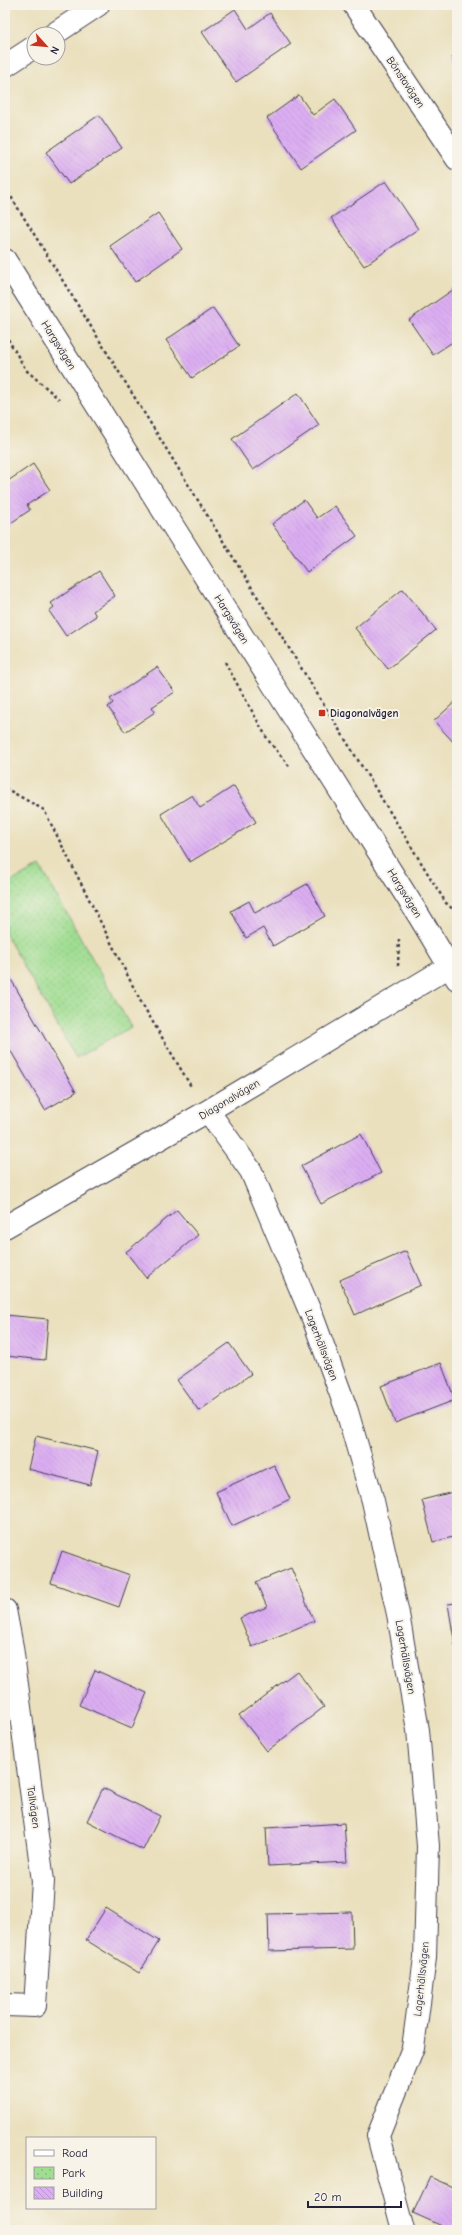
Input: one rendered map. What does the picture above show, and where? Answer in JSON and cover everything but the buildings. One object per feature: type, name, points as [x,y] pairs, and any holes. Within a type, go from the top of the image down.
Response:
[{"type":"street","points":[[66,26],[98,5]]},
{"type":"street","name":"Bönstavägen","points":[[354,5],[457,159]]},
{"type":"street","points":[[5,66],[26,52]]},
{"type":"street","name":"Hargsvägen","points":[[5,260],[454,972]]},
{"type":"street","name":"Diagonalvägen","points":[[5,1227],[454,972]]},
{"type":"street","name":"Lagerhällsvägen","points":[[208,1112],[251,1171],[316,1328],[349,1418],[373,1501],[400,1622],[418,1730],[428,1846],[425,1958],[413,2048],[378,2136],[403,2230]]},
{"type":"street","name":"Tallvägen","points":[[5,1610],[12,1647],[44,1881],[35,2006],[5,2005]]},
{"type":"path","points":[[5,187],[446,903],[457,913]]},
{"type":"path","points":[[5,334],[26,370],[64,404]]},
{"type":"path","points":[[224,658],[225,665],[268,740],[291,768]]},
{"type":"path","points":[[5,788],[44,810],[141,1002],[193,1090],[200,1086]]},
{"type":"path","points":[[392,970],[398,966],[399,929]]},
{"type":"green space","points":[[40,866],[131,1027],[76,1058],[5,933],[5,885]]},
{"type":"place","name":"Diagonalvägen","points":[[322,713]]}]
